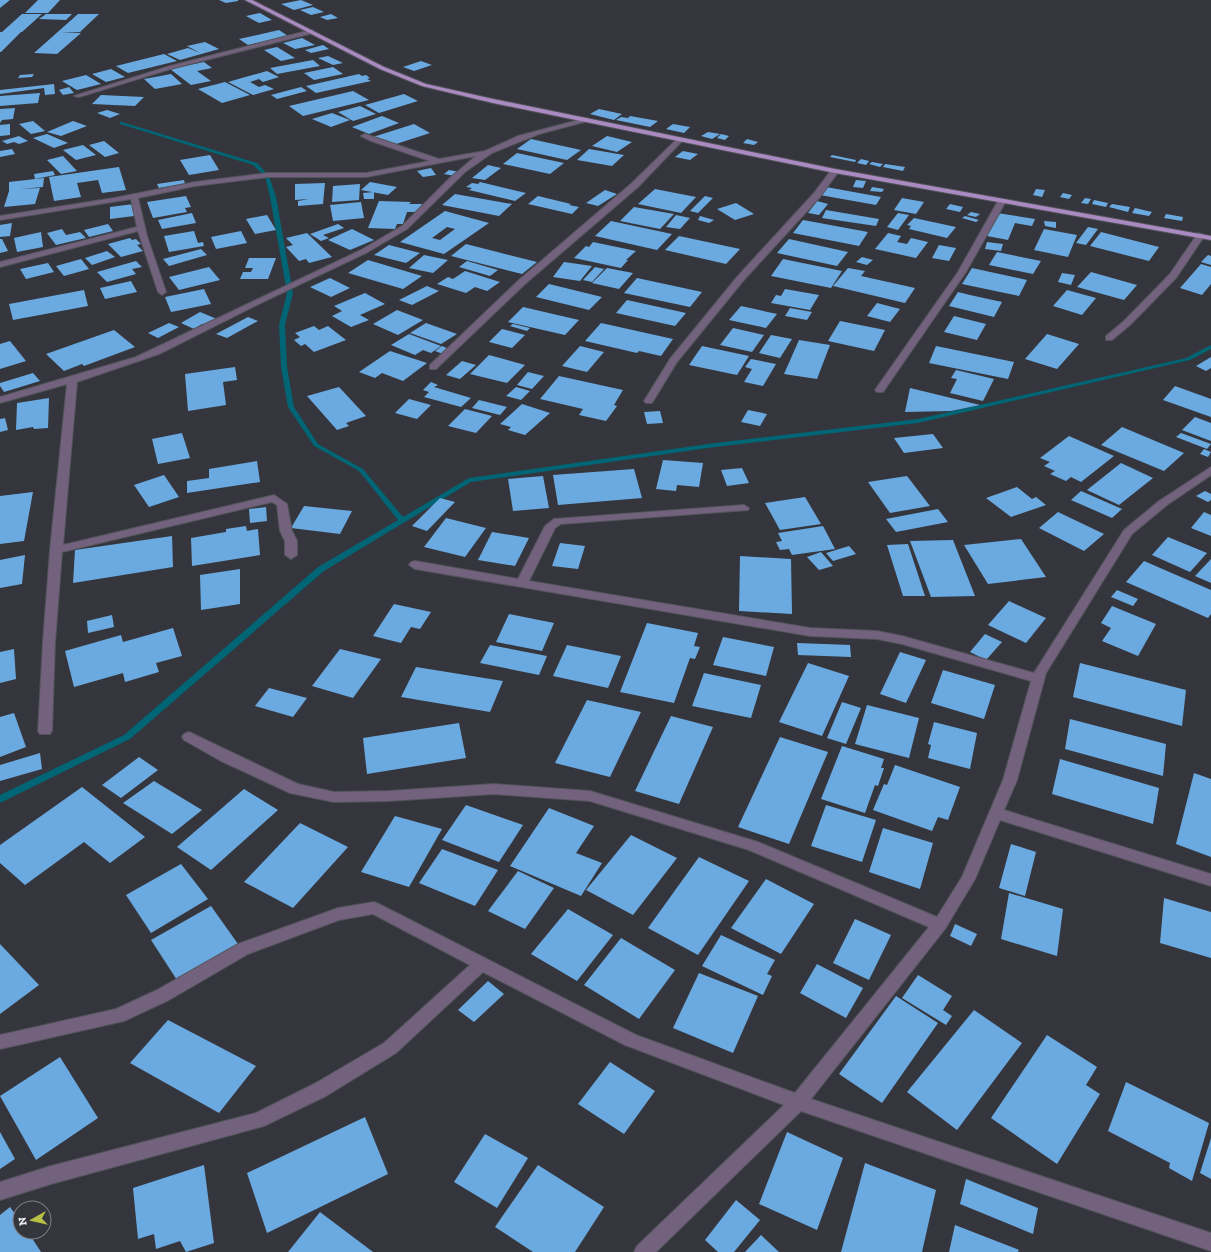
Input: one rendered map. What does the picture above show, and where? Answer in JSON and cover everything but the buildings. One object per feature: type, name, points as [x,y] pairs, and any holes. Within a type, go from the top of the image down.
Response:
[{"type":"main road","points":[[248,0],[382,68],[424,85],[480,99],[835,171],[1211,238]]},
{"type":"street","points":[[77,96],[172,67],[311,32]]},
{"type":"street","points":[[0,218],[134,196],[195,184],[268,175],[366,175],[486,152],[540,131],[586,120]]},
{"type":"street","points":[[365,136],[387,146],[402,148],[438,161]]},
{"type":"street","points":[[433,367],[522,282],[635,185],[680,139]]},
{"type":"street","points":[[0,400],[139,359],[197,334],[260,300],[335,266],[395,234],[427,208],[461,171],[486,152]]},
{"type":"street","points":[[649,401],[673,361],[740,279],[817,195],[835,171]]},
{"type":"street","points":[[134,196],[141,228],[162,292]]},
{"type":"street","points":[[880,390],[962,272],[1002,200]]},
{"type":"street","points":[[0,264],[141,228]]},
{"type":"street","points":[[1109,338],[1127,323],[1174,276],[1201,236]]},
{"type":"street","points":[[45,731],[49,642],[56,550],[72,379]]},
{"type":"street","points":[[643,1252],[798,1102],[940,925],[968,878],[1010,780],[1040,673],[1128,532],[1163,503],[1211,470]]},
{"type":"street","points":[[56,550],[274,498],[282,504],[286,531],[291,541],[291,555]]},
{"type":"street","points":[[522,583],[550,526],[558,521],[744,508]]},
{"type":"street","points":[[415,565],[810,632],[877,635],[902,640],[1039,679]]},
{"type":"street","points":[[189,737],[226,757],[295,789],[334,797],[389,796],[494,789],[590,796],[753,846],[940,925]]},
{"type":"street","points":[[996,813],[1211,880]]},
{"type":"street","points":[[0,1042],[118,1016],[163,995],[243,949],[338,914],[374,908],[631,1040],[798,1102],[1211,1242]]},
{"type":"street","points":[[0,1191],[51,1175],[213,1133],[265,1117],[320,1090],[390,1048],[481,964]]},
{"type":"waterway","points":[[122,123],[255,164],[267,176],[273,197],[290,293],[282,325],[284,367],[291,407],[316,445],[361,470],[402,520]]},
{"type":"waterway","points":[[0,799],[127,737],[321,569],[469,480],[715,445],[918,421],[1188,359],[1211,347]]}]
